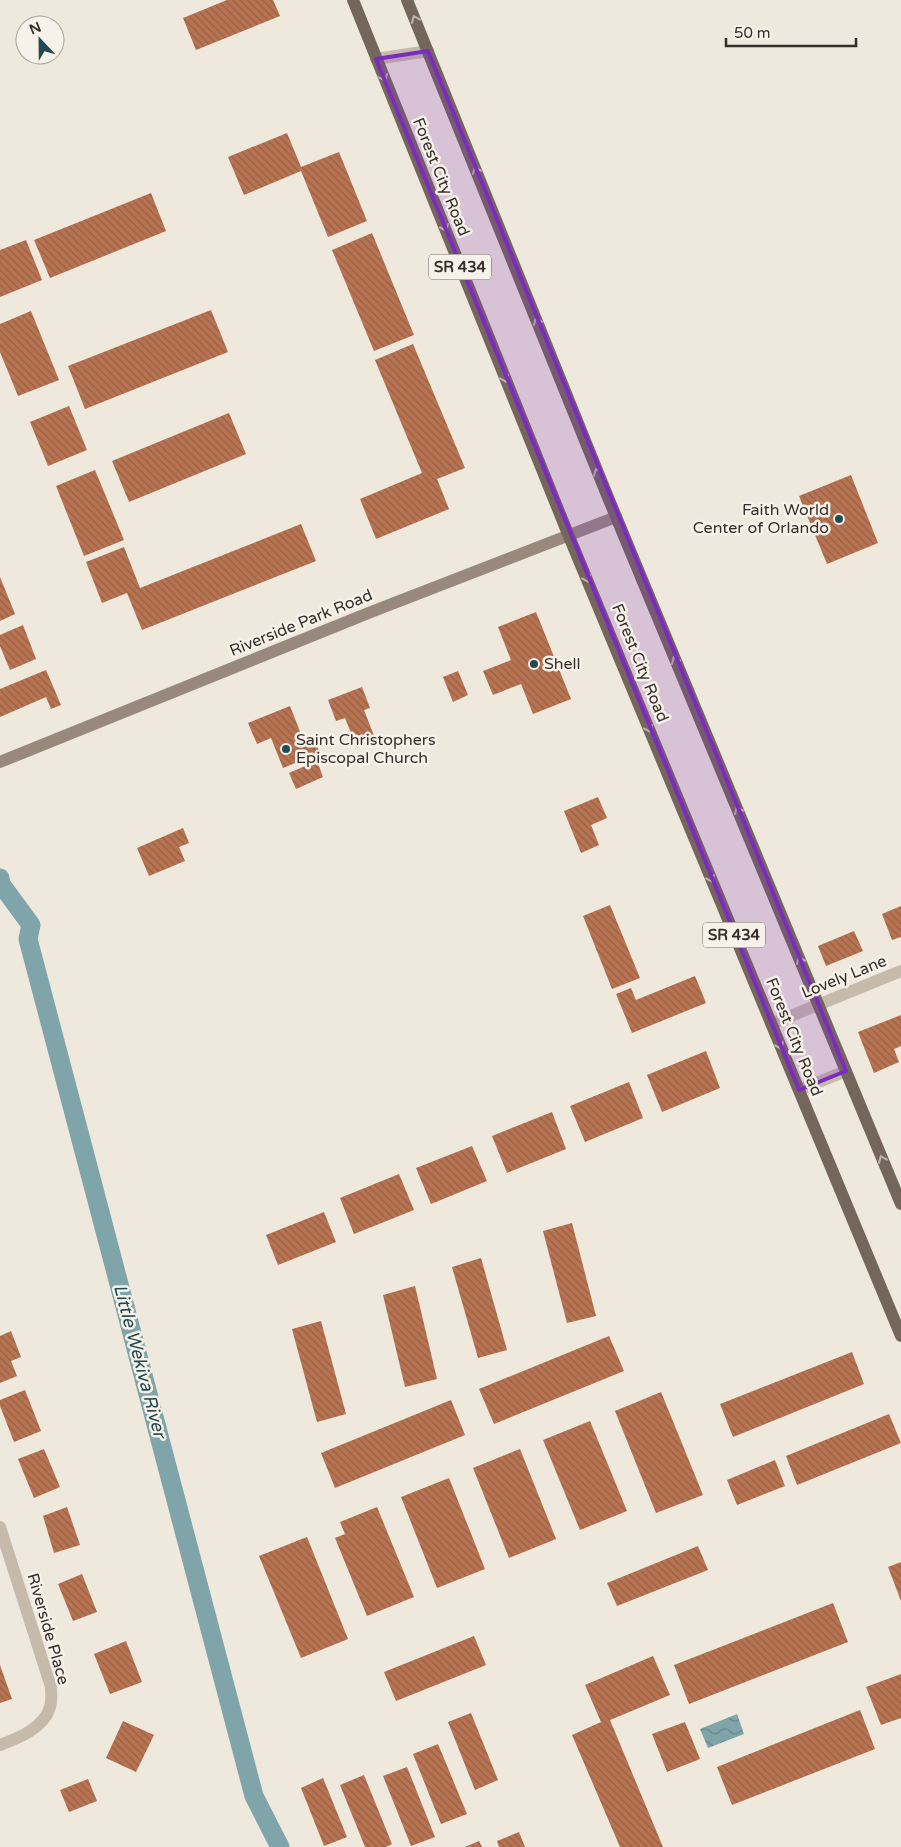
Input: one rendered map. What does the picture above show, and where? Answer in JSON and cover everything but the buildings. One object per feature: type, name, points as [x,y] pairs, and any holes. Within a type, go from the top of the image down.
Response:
[{"type":"main road","name":"Forest City Road","points":[[353,0],[568,534],[901,1336]]},
{"type":"main road","name":"Forest City Road","points":[[407,0],[616,517],[901,1204]]},
{"type":"street","points":[[376,59],[428,52]]},
{"type":"street","name":"Riverside Park Road","points":[[0,762],[568,534],[616,517]]},
{"type":"street","name":"Lovely Lane","points":[[771,1024],[901,971]]},
{"type":"street","points":[[799,1090],[846,1071]]},
{"type":"street","name":"Riverside Place","points":[[0,1527],[51,1686],[50,1706],[43,1721],[29,1732],[0,1745]]},
{"type":"highlighted area","points":[[428,51],[846,1071],[799,1090],[376,59]]},
{"type":"water","points":[[737,1714],[744,1734],[708,1748],[700,1729]]},
{"type":"waterway","name":"Little Wekiva River","points":[[0,878],[1,884],[31,925],[28,939],[254,1796],[280,1847]]},
{"type":"place","name":"Faith World Center of Orlando","points":[[839,519]]},
{"type":"place","name":"Shell","points":[[534,664]]},
{"type":"place","name":"Saint Christophers Episcopal Church","points":[[286,749]]}]
